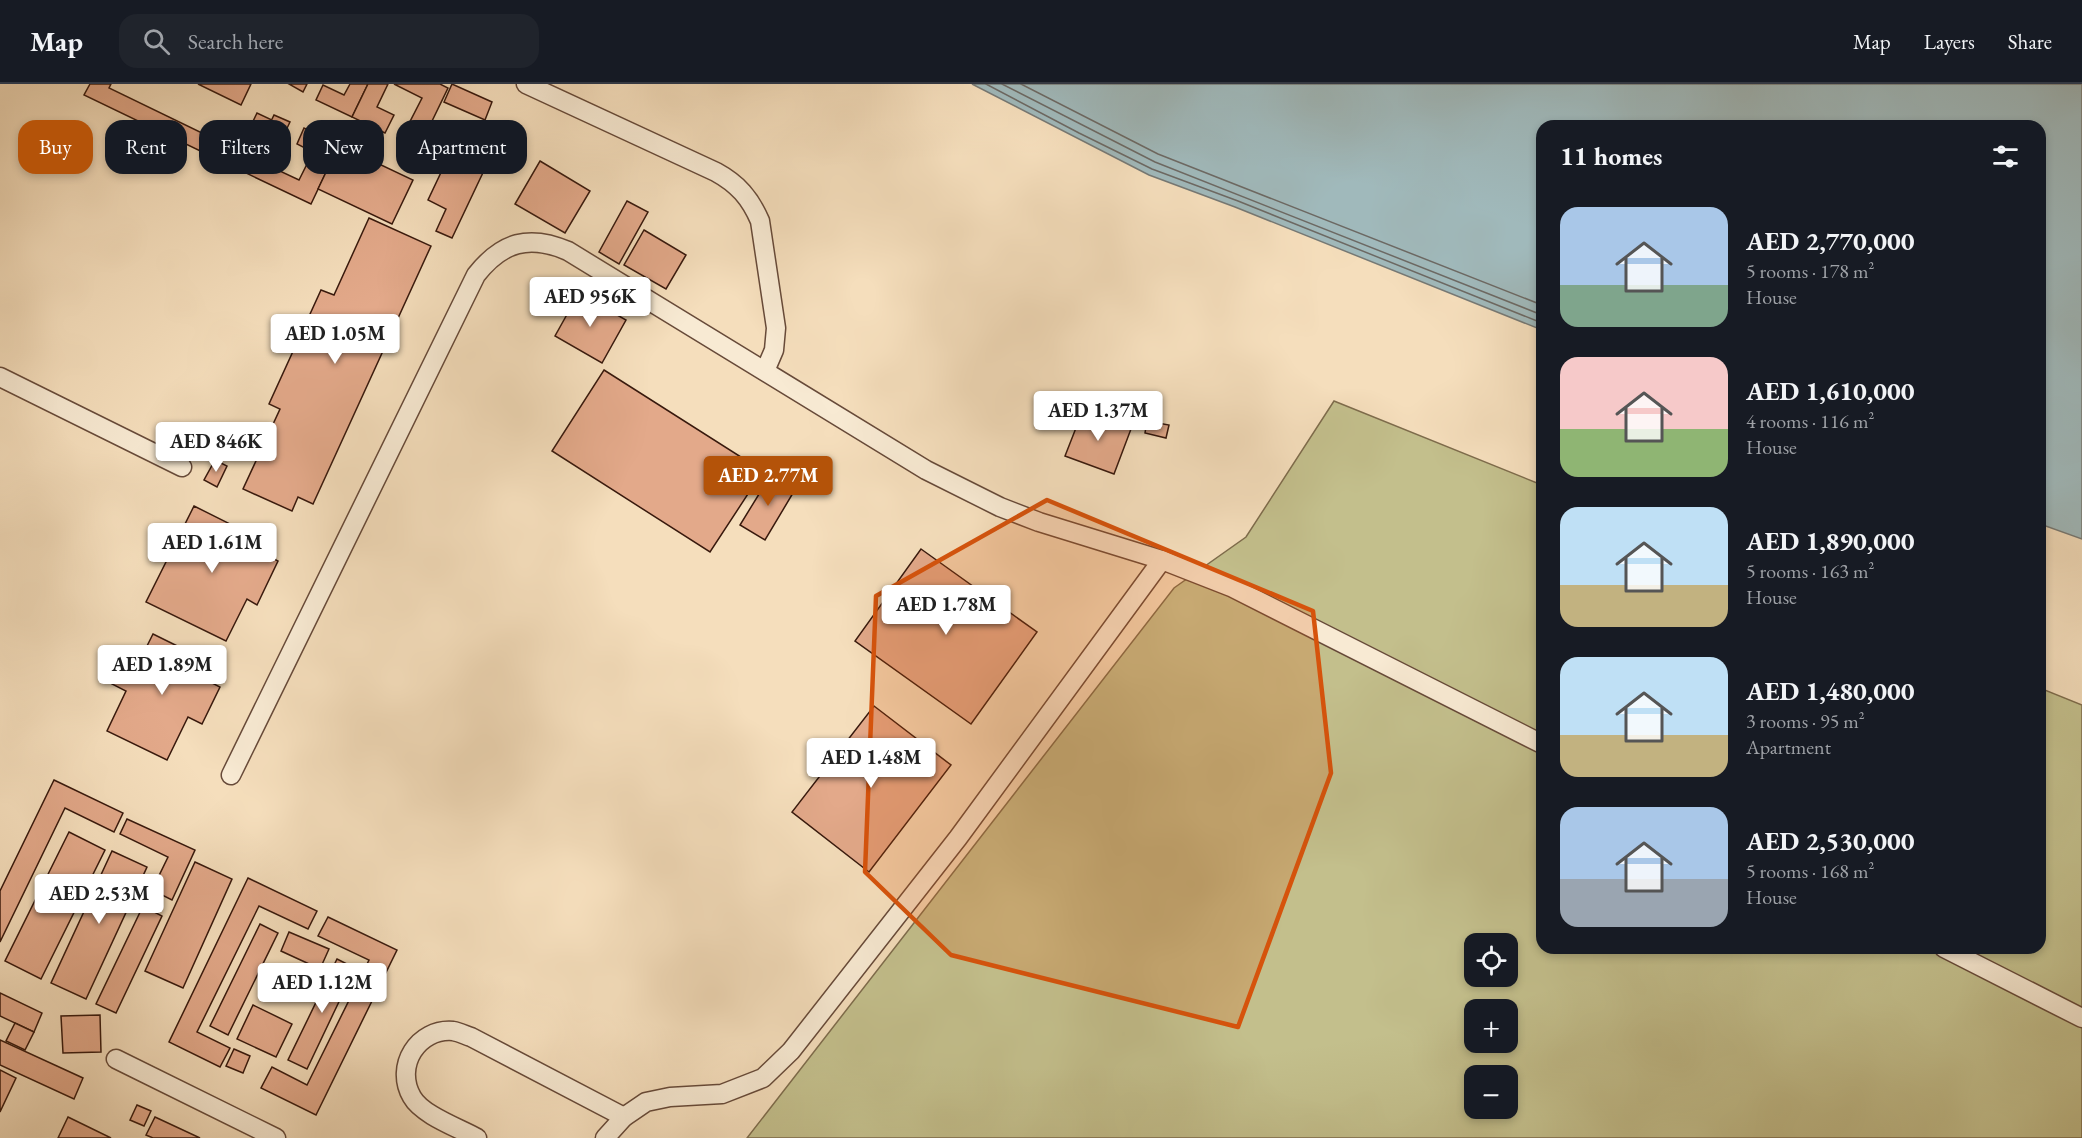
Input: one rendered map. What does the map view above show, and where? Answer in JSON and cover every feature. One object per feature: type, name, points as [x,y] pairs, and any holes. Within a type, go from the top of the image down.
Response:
[{"type":"lane","points":[[526,84],[716,172],[731,180],[744,192],[760,221],[776,328],[774,350],[765,371]]},
{"type":"lane","points":[[231,775],[476,275],[487,261],[501,250],[518,244],[535,242],[553,244],[568,251],[962,490],[1039,522],[1162,560],[1231,587],[1536,741]]},
{"type":"lane","points":[[0,378],[182,467]]},
{"type":"lane","points":[[605,1138],[624,1117],[646,1102],[670,1097],[722,1094],[763,1078],[791,1051],[958,838],[1162,560]]},
{"type":"lane","points":[[1956,954],[2082,1018]]},
{"type":"lane","points":[[477,1138],[424,1110],[412,1098],[406,1083],[405,1066],[411,1051],[423,1039],[438,1032],[455,1031],[471,1037],[624,1117]]},
{"type":"lane","points":[[116,1059],[276,1138]]},
{"type":"highlighted area","points":[[1047,500],[1313,611],[1331,773],[1238,1027],[951,955],[865,872],[876,596]]},
{"type":"shaded area","points":[[1334,401],[1536,483],[1536,954],[2046,954],[2046,690],[2082,705],[2082,1138],[747,1138],[1174,588],[1246,537]]},
{"type":"water","points":[[972,84],[2082,84],[2082,539],[2046,526],[2046,120],[1536,120],[1536,328],[1149,175]]},
{"type":"building","points":[[90,84],[111,84],[109,88],[175,120],[136,120],[84,95]]},
{"type":"building","points":[[198,84],[251,84],[241,105]]},
{"type":"building","points":[[289,84],[307,84],[303,92]]},
{"type":"building","points":[[350,84],[368,84],[352,117],[316,100],[323,85],[344,95]]},
{"type":"building","points":[[368,84],[388,84],[377,107],[394,115],[385,133],[384,120],[358,120],[352,117]]},
{"type":"building","points":[[394,84],[440,84],[448,88],[432,120],[411,120],[422,98]]},
{"type":"building","points":[[452,84],[492,102],[485,120],[444,102]]},
{"type":"building","points":[[257,113],[272,120],[254,120]]},
{"type":"building","points":[[274,115],[285,120],[272,120]]},
{"type":"building","points":[[187,126],[199,132],[199,150],[187,145]]},
{"type":"building","points":[[303,130],[303,147],[297,144]]},
{"type":"building","points":[[540,161],[590,191],[565,233],[515,204]]},
{"type":"building","points":[[384,166],[396,174],[413,180],[392,224],[318,189],[325,174],[384,174]]},
{"type":"building","points":[[303,172],[303,174],[325,174],[311,204],[248,174],[286,174],[299,180]]},
{"type":"building","points":[[440,174],[482,174],[452,238],[436,231],[446,209],[428,200]]},
{"type":"building","points":[[627,201],[648,212],[619,264],[599,252]]},
{"type":"building","points":[[369,218],[431,246],[313,504],[298,497],[292,511],[243,489],[280,409],[269,404],[321,290],[334,295]]},
{"type":"building","points":[[644,230],[686,255],[666,289],[624,265]]},
{"type":"building","points":[[579,293],[626,320],[602,363],[555,336]]},
{"type":"building","points":[[604,370],[763,471],[710,552],[552,451]]},
{"type":"building","points":[[1083,410],[1131,429],[1114,474],[1065,456]]},
{"type":"building","points":[[1147,421],[1169,425],[1166,438],[1145,433]]},
{"type":"building","points":[[215,460],[227,466],[217,487],[204,480]]},
{"type":"building","points":[[772,473],[796,488],[765,540],[740,525]]},
{"type":"building","points":[[194,506],[270,544],[265,554],[278,561],[257,605],[247,599],[226,641],[146,602]]},
{"type":"building","points":[[921,549],[1037,632],[971,724],[855,641]]},
{"type":"building","points":[[153,634],[216,665],[208,681],[220,687],[202,724],[188,717],[167,760],[107,731],[126,691],[112,684],[128,651],[141,658]]},
{"type":"building","points":[[874,706],[951,765],[869,872],[792,812]]},
{"type":"building","points":[[54,780],[123,813],[114,832],[65,808],[0,942],[0,891]]},
{"type":"building","points":[[127,819],[195,850],[172,900],[152,890],[168,857],[120,834]]},
{"type":"building","points":[[69,832],[105,850],[41,979],[5,961]]},
{"type":"building","points":[[112,851],[147,867],[86,999],[51,983]]},
{"type":"building","points":[[195,862],[232,879],[183,988],[145,971]]},
{"type":"building","points":[[248,878],[317,911],[308,929],[259,906],[197,1032],[230,1048],[220,1067],[169,1042]]},
{"type":"building","points":[[143,906],[162,916],[116,1013],[96,1004]]},
{"type":"building","points":[[328,917],[397,950],[316,1115],[261,1088],[272,1067],[307,1085],[369,960],[318,936]]},
{"type":"building","points":[[260,924],[278,933],[228,1035],[210,1026]]},
{"type":"building","points":[[289,932],[329,949],[320,969],[281,951]]},
{"type":"building","points":[[337,959],[355,968],[307,1069],[288,1060]]},
{"type":"building","points":[[0,993],[42,1013],[34,1032],[0,1016]]},
{"type":"building","points":[[253,1005],[292,1024],[276,1057],[237,1039]]},
{"type":"building","points":[[100,1015],[101,1052],[63,1053],[61,1016]]},
{"type":"building","points":[[15,1023],[34,1032],[25,1050],[6,1041]]},
{"type":"building","points":[[0,1040],[83,1078],[74,1099],[0,1065]]},
{"type":"building","points":[[234,1049],[250,1056],[243,1073],[226,1066]]},
{"type":"building","points":[[0,1070],[16,1078],[0,1112]]},
{"type":"building","points":[[137,1105],[151,1111],[144,1126],[130,1120]]},
{"type":"building","points":[[68,1117],[111,1138],[58,1138]]},
{"type":"building","points":[[155,1117],[200,1138],[153,1138],[146,1135]]}]
